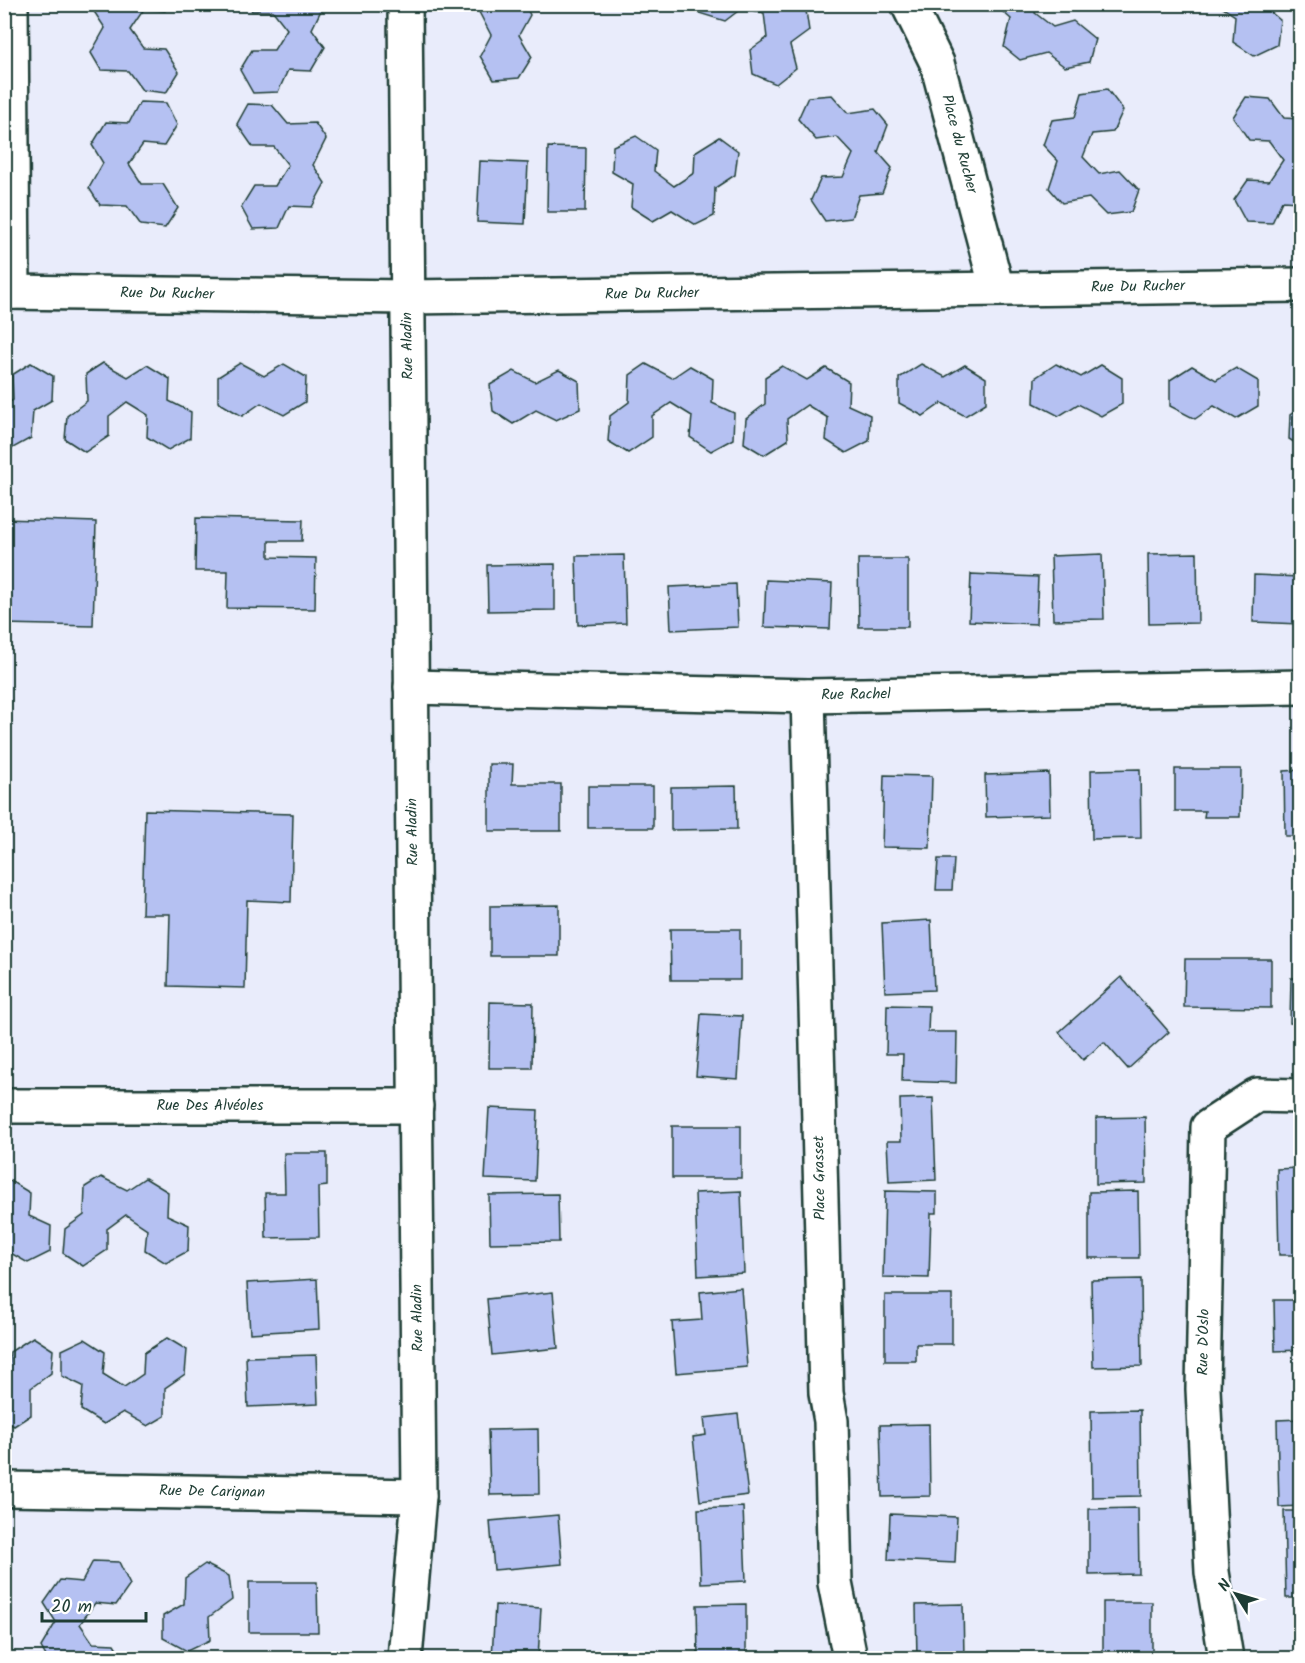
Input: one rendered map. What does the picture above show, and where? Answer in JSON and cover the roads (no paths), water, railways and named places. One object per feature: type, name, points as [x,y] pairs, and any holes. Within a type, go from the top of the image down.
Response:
[{"type":"street","points":[[9,292],[11,4]]},
{"type":"street","name":"Rue Aladin","points":[[405,4],[419,1496],[405,1659]]},
{"type":"street","name":"Place du Rucher","points":[[908,4],[938,63],[997,288]]},
{"type":"street","name":"Rue Du Rucher","points":[[9,292],[408,297],[1300,285]]},
{"type":"street","name":"Rue Rachel","points":[[411,687],[808,696],[1300,687]]},
{"type":"street","name":"Place Grasset","points":[[808,696],[826,1393],[831,1421],[835,1583],[850,1659]]},
{"type":"street","name":"Rue D'Oslo","points":[[1226,1659],[1212,1572],[1203,1389],[1208,1127],[1257,1095],[1300,1096]]},
{"type":"street","name":"Rue Des Alvéoles","points":[[4,1106],[416,1106]]},
{"type":"street","name":"Rue De Carignan","points":[[4,1489],[419,1496]]}]
